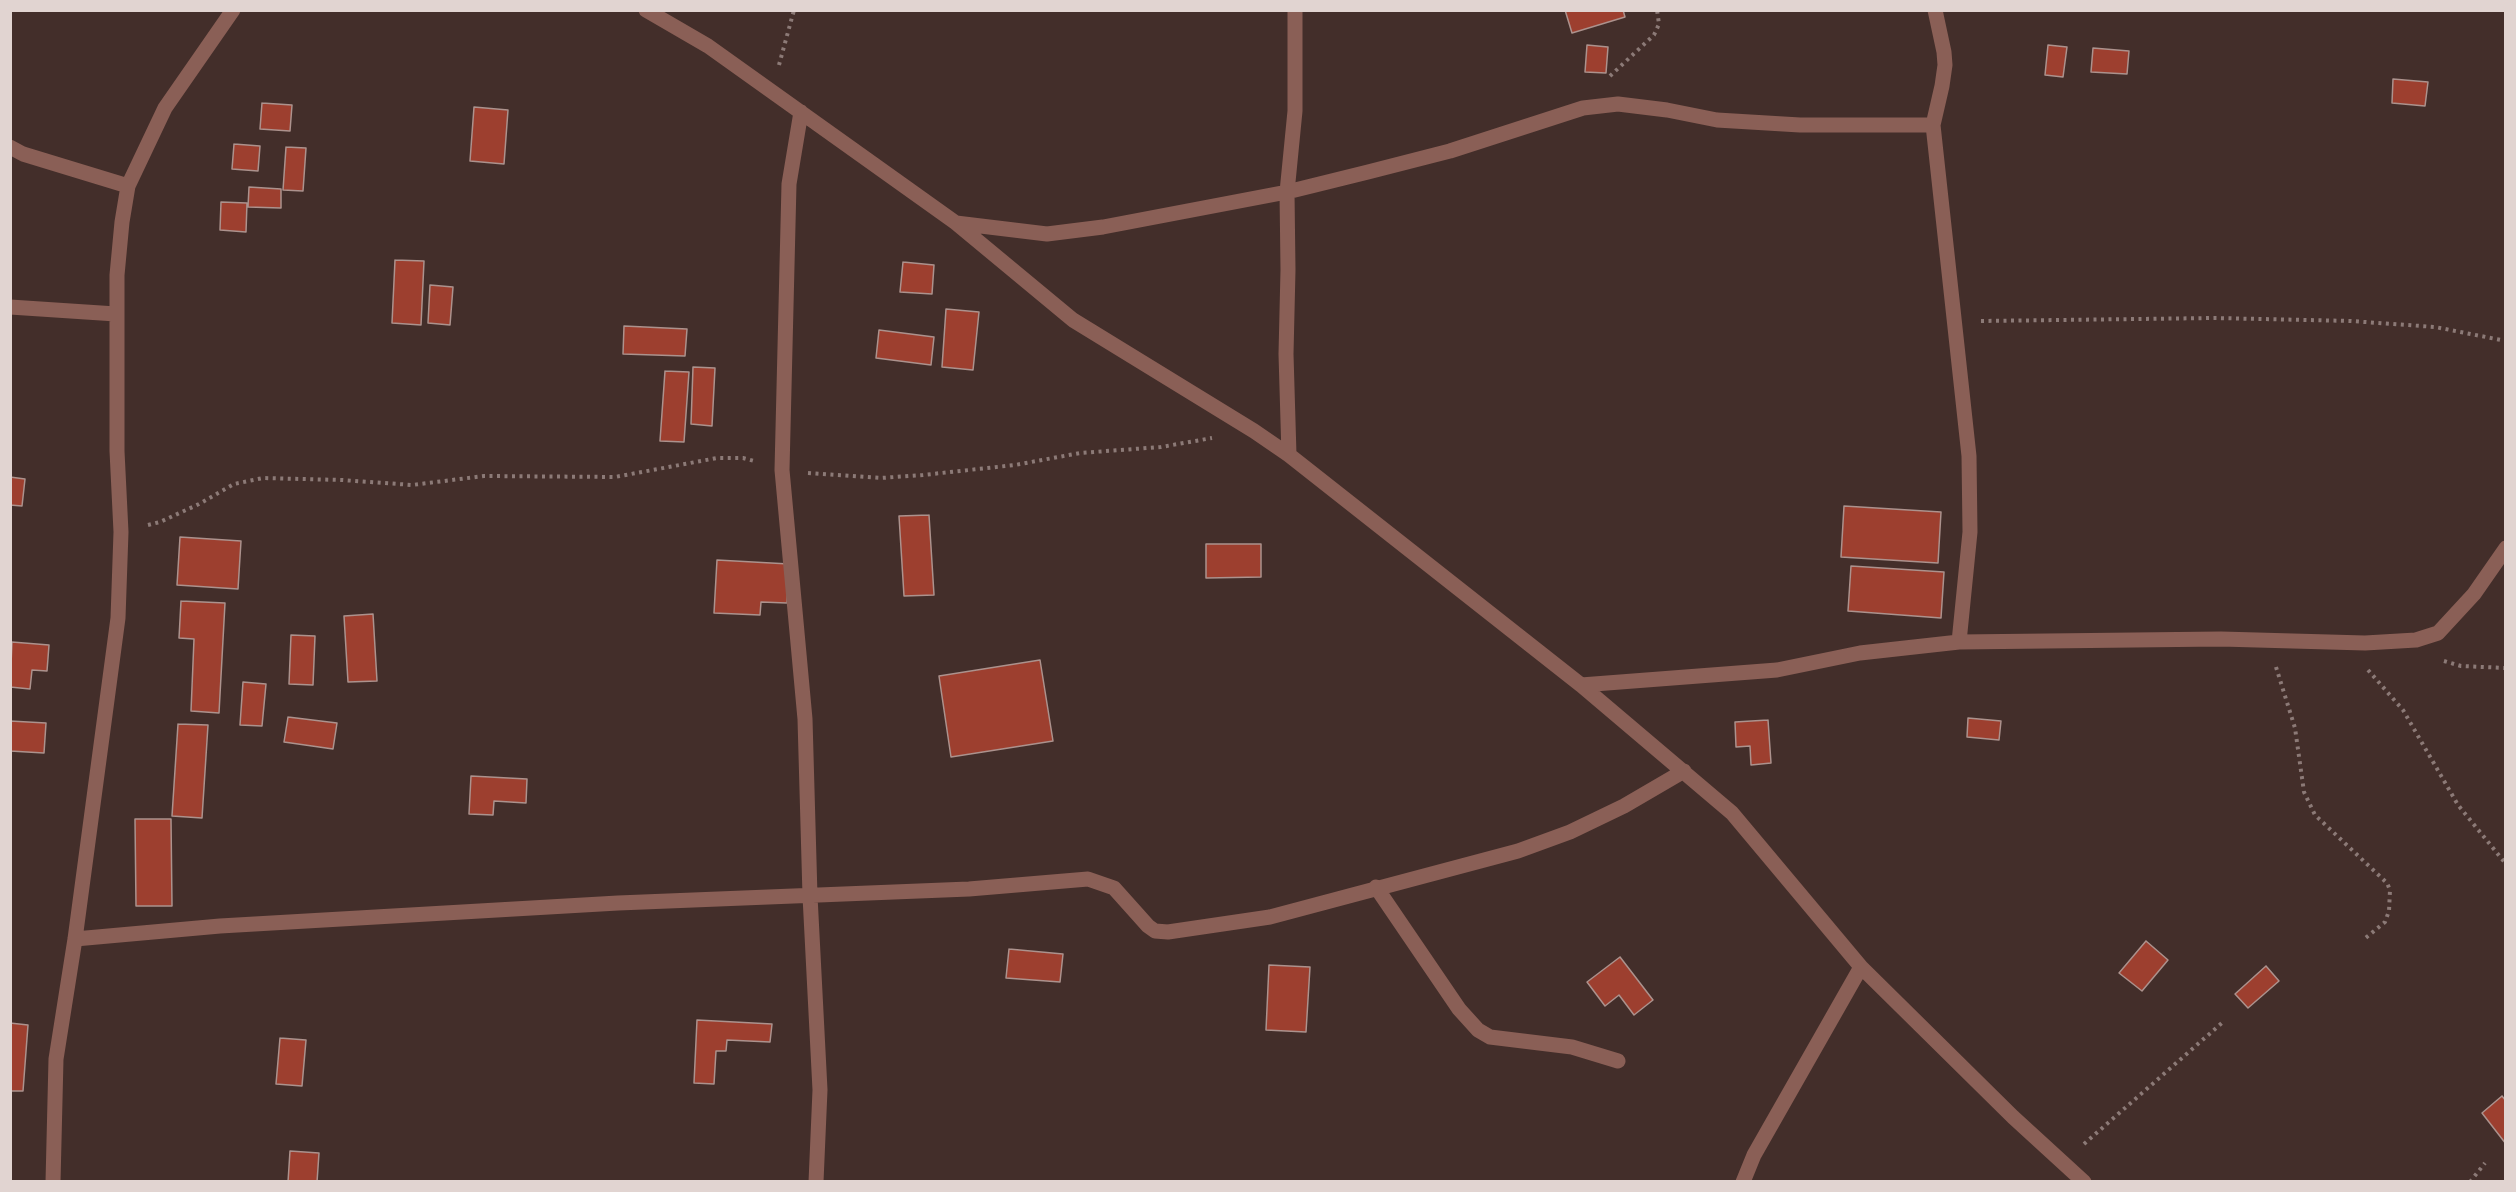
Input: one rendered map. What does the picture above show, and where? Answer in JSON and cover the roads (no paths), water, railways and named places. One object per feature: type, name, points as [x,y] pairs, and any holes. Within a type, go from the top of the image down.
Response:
[{"type":"street","points":[[53,1182],[56,1059],[75,939],[118,618],[121,532],[117,451],[116,314],[117,275],[128,186],[165,108],[233,10]]},
{"type":"street","points":[[646,10],[708,46],[956,223],[1073,320],[1254,431],[1289,455],[1581,685],[1732,813],[1861,967],[2084,1182]]},
{"type":"street","points":[[1289,455],[1286,354],[1287,192],[1295,111],[1295,10]]},
{"type":"street","points":[[1935,10],[1945,65],[1933,125],[1970,456],[1970,532],[1959,642]]},
{"type":"street","points":[[956,223],[1047,234],[1103,227],[1287,192],[1450,151],[1583,108],[1618,104],[1667,110],[1717,120],[1800,125],[1933,125]]},
{"type":"street","points":[[801,112],[789,184],[782,470],[806,719],[810,896],[820,1090],[816,1182]]},
{"type":"street","points":[[10,147],[23,154],[128,186]]},
{"type":"street","points":[[10,307],[116,314]]},
{"type":"street","points":[[1581,685],[1777,670],[1860,653],[1959,642],[2414,640],[2438,633],[2474,594],[2505,548]]},
{"type":"street","points":[[75,939],[220,926],[618,903],[969,889],[1088,879],[1114,888],[1148,926],[1161,932],[1270,917],[1518,851],[1570,832],[1624,806],[1684,771]]},
{"type":"street","points":[[1376,887],[1459,1009],[1478,1030],[1490,1037],[1572,1047],[1618,1061]]},
{"type":"street","points":[[1743,1182],[1754,1155],[1861,967]]}]
